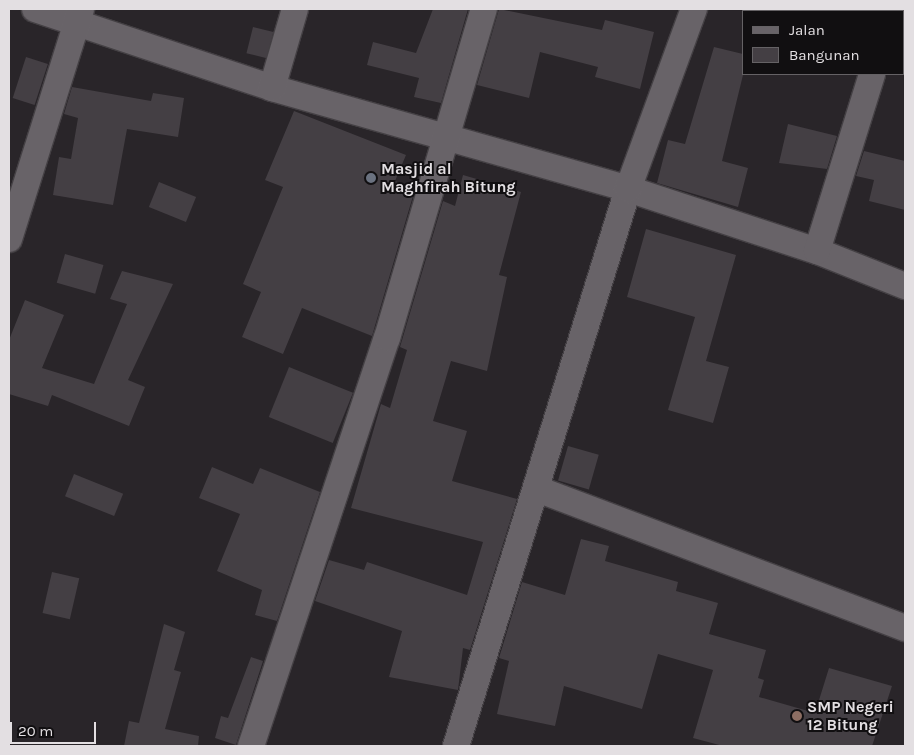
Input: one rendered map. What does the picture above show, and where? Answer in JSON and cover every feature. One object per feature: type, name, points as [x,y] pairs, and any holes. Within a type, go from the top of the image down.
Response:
[{"type":"street","points":[[35,9],[79,15],[272,88],[446,135],[628,190],[818,252],[905,286]]},
{"type":"street","points":[[272,88],[295,9]]},
{"type":"street","points":[[251,746],[387,338],[484,9]]},
{"type":"street","points":[[456,746],[628,190],[694,9]]},
{"type":"street","points":[[9,239],[79,15]]},
{"type":"street","points":[[818,252],[872,75]]},
{"type":"street","points":[[537,489],[905,628]]},
{"type":"building","points":[[433,9],[468,9],[441,103],[414,97],[419,78],[367,65],[373,42],[416,53]]},
{"type":"building","points":[[499,9],[602,30],[605,20],[654,32],[640,89],[595,77],[598,67],[540,52],[529,98],[477,85]]},
{"type":"building","points":[[253,27],[273,32],[267,58],[246,53]]},
{"type":"building","points":[[714,47],[742,54],[743,75],[722,161],[748,168],[738,207],[657,183],[668,140],[685,144]]},
{"type":"building","points":[[26,57],[48,64],[35,105],[13,98]]},
{"type":"building","points":[[72,87],[151,101],[153,93],[184,98],[178,137],[127,129],[113,205],[53,195],[59,157],[71,159],[78,118],[64,114]]},
{"type":"building","points":[[294,111],[406,155],[395,181],[415,189],[372,336],[302,308],[283,354],[242,337],[261,292],[243,284],[283,187],[265,180]]},
{"type":"building","points":[[788,124],[837,136],[827,169],[779,163]]},
{"type":"building","points":[[864,151],[905,161],[905,210],[869,201],[874,180],[856,176]]},
{"type":"building","points":[[463,175],[521,192],[499,275],[507,277],[487,371],[451,361],[433,421],[467,431],[452,481],[517,499],[470,650],[463,648],[458,690],[389,677],[402,631],[315,601],[329,560],[364,570],[367,562],[467,595],[483,542],[351,508],[381,404],[390,408],[407,350],[400,347],[443,201],[455,206]]},
{"type":"building","points":[[159,182],[196,197],[186,222],[149,207]]},
{"type":"building","points":[[646,229],[736,255],[706,361],[729,367],[713,423],[668,410],[695,317],[627,297]]},
{"type":"building","points":[[65,254],[103,265],[95,294],[57,283]]},
{"type":"building","points":[[122,271],[173,284],[128,380],[145,387],[129,426],[52,395],[48,406],[9,394],[9,340],[25,300],[64,315],[42,368],[94,384],[127,304],[110,299]]},
{"type":"building","points":[[289,367],[353,393],[333,443],[269,417]]},
{"type":"building","points":[[568,446],[599,455],[589,489],[558,481]]},
{"type":"building","points":[[212,467],[253,484],[260,468],[320,492],[277,621],[255,615],[262,590],[217,571],[240,514],[199,498]]},
{"type":"building","points":[[74,474],[123,494],[114,516],[65,496]]},
{"type":"building","points":[[581,539],[609,546],[605,561],[678,582],[676,591],[718,603],[709,634],[766,650],[758,678],[764,680],[759,697],[815,713],[829,668],[892,686],[872,746],[723,746],[693,738],[713,670],[658,654],[642,709],[564,686],[555,726],[497,714],[509,661],[499,658],[522,582],[565,595]]},
{"type":"building","points":[[52,572],[79,578],[70,619],[43,613]]},
{"type":"building","points":[[164,624],[185,632],[174,670],[181,672],[165,729],[199,736],[198,746],[124,746],[129,721],[139,723]]},
{"type":"building","points":[[251,657],[263,661],[236,745],[215,738],[221,716],[228,718]]},
{"type":"place","name":"Masjid al Maghfirah Bitung","points":[[371,178]]},
{"type":"place","name":"SMP Negeri 12 Bitung","points":[[797,716]]}]
